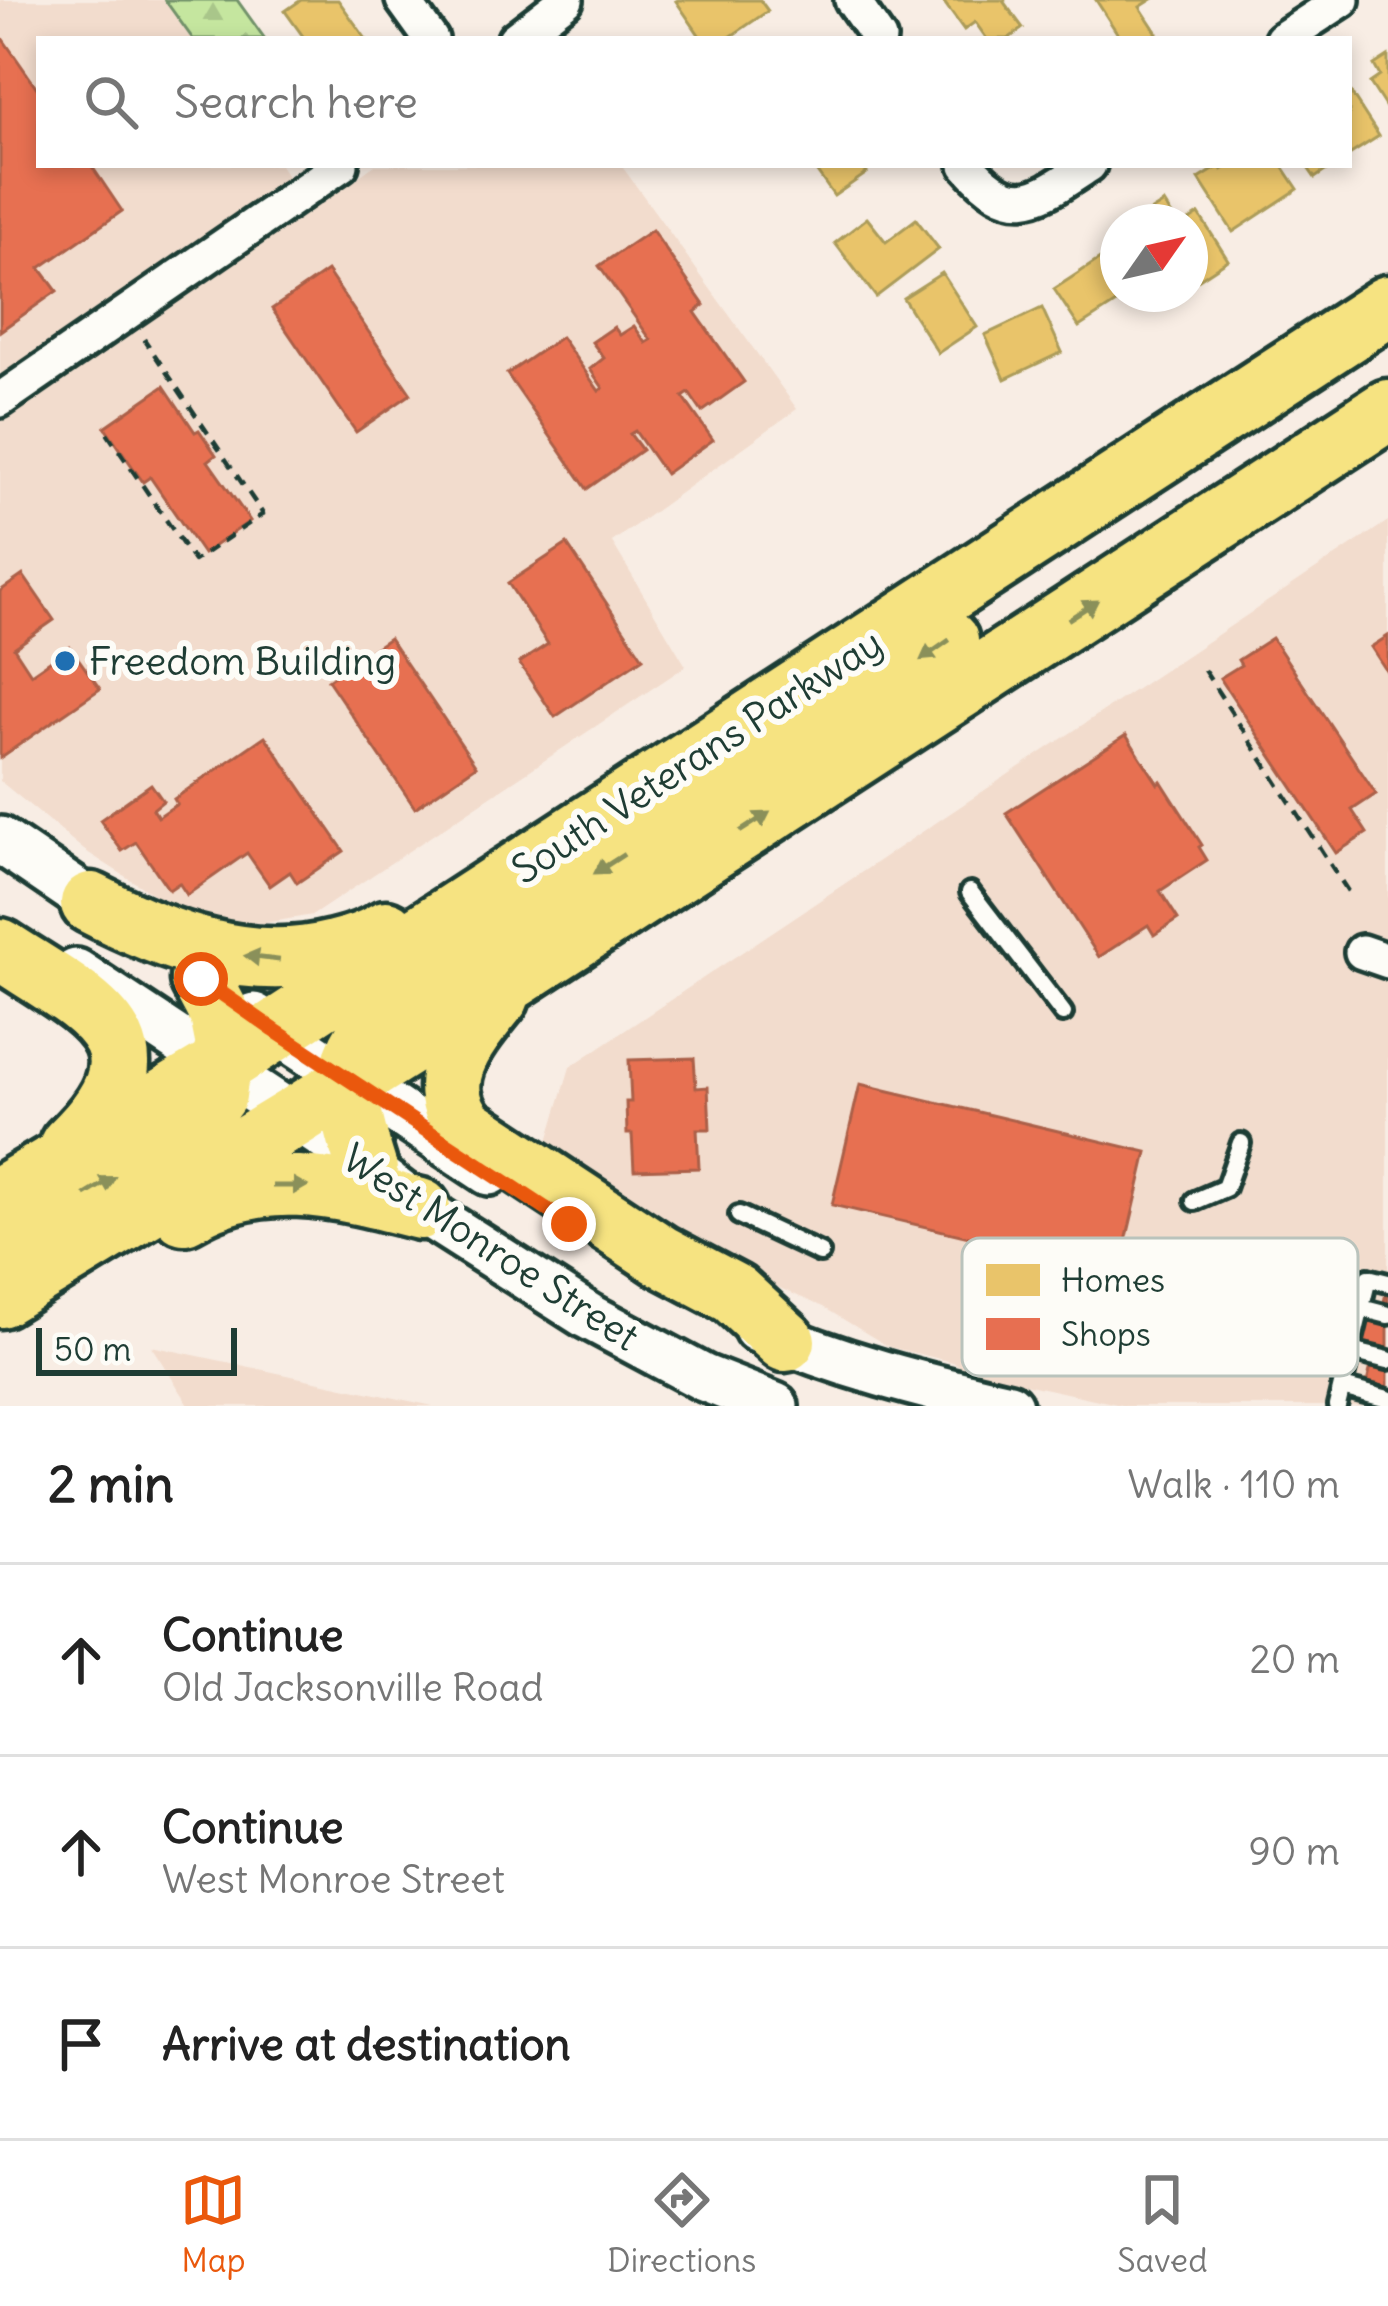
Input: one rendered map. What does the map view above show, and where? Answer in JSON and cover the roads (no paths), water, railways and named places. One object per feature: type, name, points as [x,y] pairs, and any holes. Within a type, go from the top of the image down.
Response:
[{"type":"highway","name":"South Veterans Parkway","points":[[21,1184],[220,1066],[1388,306]]},
{"type":"highway","points":[[367,1169],[352,1124],[352,1063],[363,1036],[400,999],[877,691],[1033,582],[1219,444],[1290,370]]},
{"type":"highway","points":[[0,1297],[516,976],[1388,410]]},
{"type":"highway","points":[[91,903],[186,945],[242,955],[296,960],[369,942],[1102,466],[1196,432]]},
{"type":"highway","points":[[0,949],[100,1016],[119,1057],[110,1098],[84,1132],[21,1184]]},
{"type":"highway","points":[[516,976],[460,1047],[451,1082],[458,1116],[483,1139],[660,1255],[734,1294],[785,1341]]},
{"type":"highway","points":[[0,1246],[186,1133],[216,1095],[226,1045],[220,1015],[201,979]]},
{"type":"highway","points":[[0,1327],[207,1200],[291,1184],[355,1192],[420,1209]]},
{"type":"street","points":[[403,0],[429,36]]},
{"type":"street","points":[[519,36],[566,0]]},
{"type":"street","points":[[852,0],[877,36]]},
{"type":"street","points":[[1287,36],[1342,0]]},
{"type":"street","points":[[0,400],[337,168]]},
{"type":"street","points":[[970,168],[989,188],[1013,200],[1035,198],[1084,168]]},
{"type":"street","name":"West Monroe Street","points":[[0,840],[274,1030],[622,1258],[726,1316],[785,1341],[912,1384],[1009,1406]]},
{"type":"street","name":"West Monroe Street","points":[[0,922],[295,1117],[420,1209],[588,1316],[704,1378],[775,1406]]},
{"type":"lane","points":[[970,892],[1063,1013]]},
{"type":"lane","points":[[1195,1201],[1225,1188],[1241,1142]]},
{"type":"lane","points":[[739,1215],[820,1252]]},
{"type":"lane","points":[[1358,1318],[1368,1278],[1388,1282]]},
{"type":"lane","points":[[1360,1308],[1388,1315]]},
{"type":"lane","points":[[1358,1353],[1388,1360]]},
{"type":"lane","points":[[1337,1406],[1345,1376]]},
{"type":"lane","points":[[1342,1387],[1388,1399]]},
{"type":"place","name":"Freedom Building","points":[[65,661]]}]
